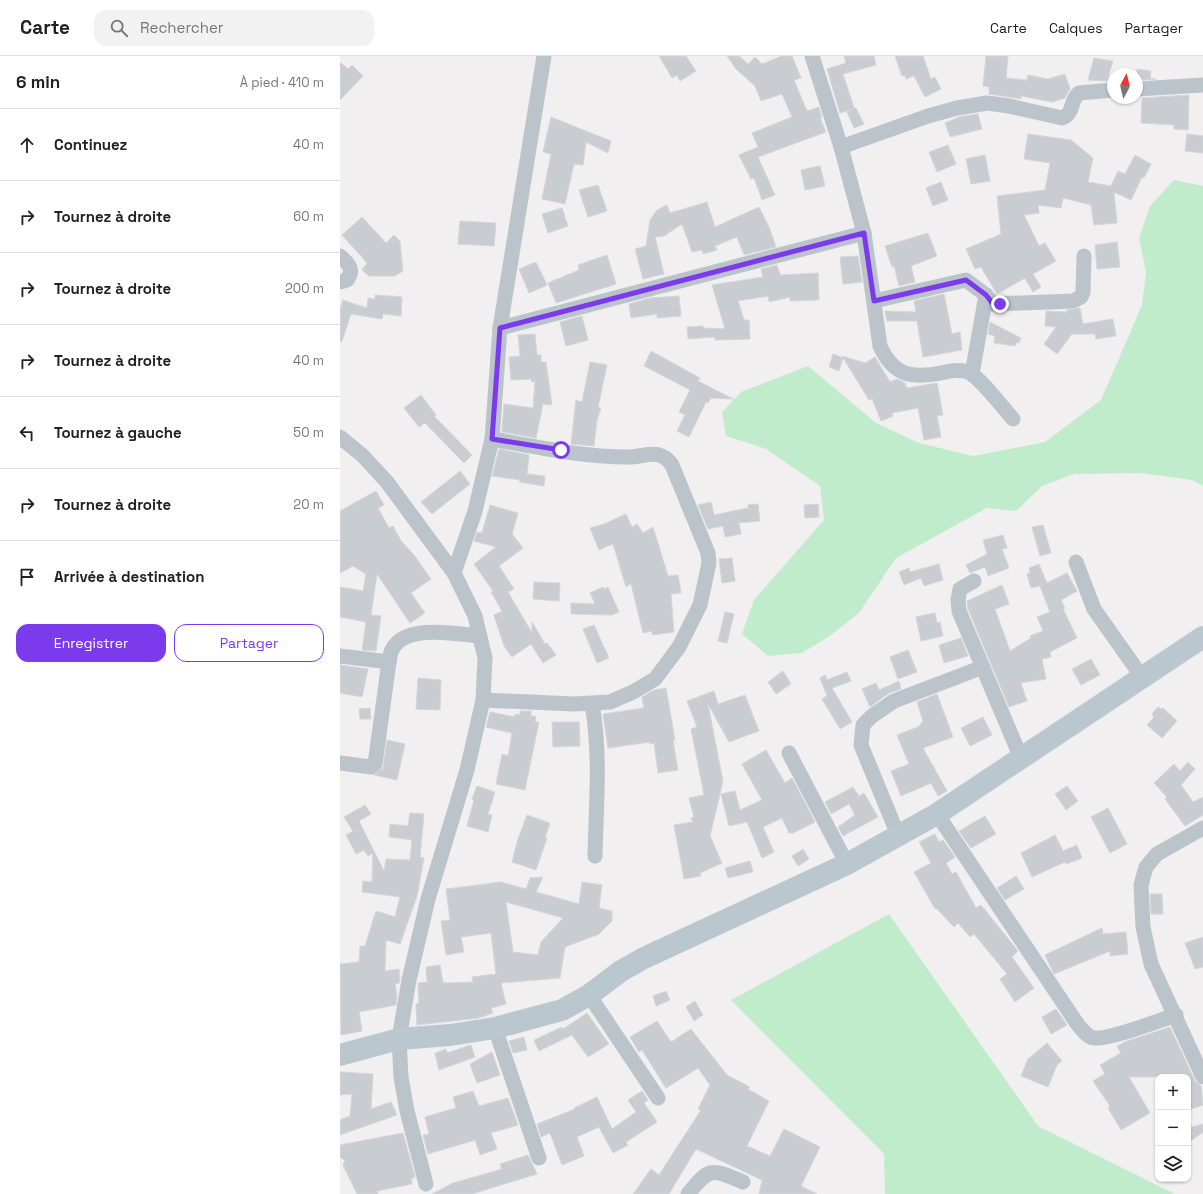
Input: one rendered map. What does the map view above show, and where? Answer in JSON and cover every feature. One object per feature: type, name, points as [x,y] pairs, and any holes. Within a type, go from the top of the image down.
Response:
[{"type":"street","points":[[454,573],[475,511],[492,439],[500,328],[544,56]]},
{"type":"street","points":[[812,56],[841,147],[864,233],[880,346],[886,360],[896,368],[911,376],[925,376],[956,370],[972,374],[1013,418]]},
{"type":"street","points":[[1143,89],[1203,85]]},
{"type":"street","points":[[841,147],[928,116],[957,108],[987,103],[1009,106],[1062,118],[1070,112],[1076,96],[1079,93],[1107,91]]},
{"type":"street","points":[[500,328],[864,233]]},
{"type":"street","points":[[340,256],[350,266],[351,271],[347,280],[340,282]]},
{"type":"street","points":[[874,301],[966,280],[986,295],[993,304],[1078,300],[1084,292],[1084,256]]},
{"type":"street","points":[[972,374],[986,295]]},
{"type":"street","points":[[340,437],[362,455],[387,482],[454,573],[475,616],[485,658],[483,700],[467,770],[428,899],[409,980],[399,1039],[401,1077],[407,1111],[426,1184]]},
{"type":"street","points":[[483,700],[592,704],[610,702],[633,692],[655,679],[679,647],[700,605],[709,563],[708,553],[672,465],[666,458],[657,454],[628,457],[561,450],[492,439]]},
{"type":"street","points":[[1076,562],[1094,609],[1142,677]]},
{"type":"street","points":[[974,581],[960,589],[958,600],[959,611],[1021,758]]},
{"type":"street","points":[[340,763],[371,767],[375,764],[389,662],[392,649],[399,642],[420,632],[480,636]]},
{"type":"street","points":[[340,1055],[399,1039],[450,1035],[496,1028],[562,1010],[590,995],[621,972],[644,958],[847,864],[937,814],[1203,637]]},
{"type":"street","points":[[340,656],[389,662]]},
{"type":"street","points":[[898,835],[861,745],[863,726],[872,716],[894,701],[983,667]]},
{"type":"street","points":[[592,704],[598,754],[595,856]]},
{"type":"street","points":[[789,753],[847,864]]},
{"type":"street","points":[[937,814],[1078,1025],[1087,1034],[1094,1038],[1107,1037],[1176,1015]]},
{"type":"street","points":[[1203,828],[1157,854],[1146,867],[1141,885],[1142,927],[1151,964],[1176,1015],[1203,1077]]},
{"type":"street","points":[[590,995],[658,1098]]},
{"type":"street","points":[[496,1028],[539,1158]]},
{"type":"street","points":[[688,1194],[702,1177],[709,1172],[719,1172],[743,1182]]},
{"type":"green space","points":[[1174,180],[1203,186],[1203,486],[1192,480],[1140,473],[1074,474],[1042,486],[1016,511],[987,508],[896,558],[859,613],[831,635],[802,653],[768,656],[742,634],[754,600],[824,520],[820,486],[766,449],[726,436],[722,412],[741,392],[808,366],[876,423],[919,443],[973,456],[1045,442],[1101,400],[1142,305],[1146,272],[1139,238],[1150,206]]},
{"type":"green space","points":[[889,914],[1038,1126],[1175,1194],[885,1194],[884,1154],[731,1000]]},
{"type":"building","points":[[659,56],[686,56],[696,71],[680,81],[677,75],[672,78]]},
{"type":"building","points":[[727,56],[739,56],[748,64],[755,57],[762,64],[782,56],[792,56],[801,78],[794,80],[807,111],[819,107],[822,118],[820,118],[826,132],[758,157],[775,195],[762,200],[754,178],[751,179],[739,155],[758,147],[752,133],[792,117],[782,94],[761,101],[755,86],[736,69]]},
{"type":"building","points":[[844,56],[874,56],[876,65],[843,74],[854,108],[856,108],[864,124],[854,128],[847,112],[853,109],[840,113],[827,69],[846,63]]},
{"type":"building","points":[[895,56],[923,56],[931,79],[935,77],[941,89],[925,97],[914,76],[906,79],[905,75],[902,76]]},
{"type":"building","points":[[986,56],[1008,56],[1006,78],[1027,80],[1028,75],[1048,79],[1065,74],[1070,89],[1065,98],[1052,102],[1021,96],[1021,99],[989,94],[989,87],[983,86]]},
{"type":"building","points":[[1094,58],[1113,61],[1111,68],[1107,68],[1107,81],[1088,80]]},
{"type":"building","points":[[340,62],[348,69],[352,65],[363,76],[340,100]]},
{"type":"building","points":[[1143,70],[1151,71],[1150,78],[1156,79],[1143,80]]},
{"type":"building","points":[[1189,95],[1188,130],[1174,129],[1174,125],[1141,123],[1143,98]]},
{"type":"building","points":[[978,114],[982,129],[950,137],[945,123],[959,117]]},
{"type":"building","points":[[551,117],[611,141],[608,153],[586,142],[583,165],[574,164],[565,204],[542,199],[551,154],[543,152]]},
{"type":"building","points":[[1028,134],[1071,140],[1093,158],[1088,182],[1111,186],[1118,171],[1125,174],[1135,155],[1151,164],[1144,178],[1142,177],[1131,200],[1114,192],[1117,223],[1094,225],[1091,205],[1063,198],[1061,208],[1038,205],[1039,213],[1024,215],[1039,246],[1045,243],[1056,261],[1033,274],[1041,287],[1033,292],[1025,278],[997,294],[981,267],[975,269],[966,249],[1001,234],[997,196],[1045,190],[1050,163],[1024,159]]},
{"type":"building","points":[[1187,134],[1203,136],[1203,153],[1185,151]]},
{"type":"building","points":[[948,145],[956,164],[937,172],[929,152]]},
{"type":"building","points":[[985,155],[990,181],[971,184],[966,159]]},
{"type":"building","points":[[820,166],[825,186],[805,190],[801,170]]},
{"type":"building","points":[[941,182],[948,200],[933,206],[926,188]]},
{"type":"building","points":[[598,185],[607,211],[588,217],[579,190]]},
{"type":"building","points":[[707,202],[715,227],[759,207],[769,227],[776,247],[744,255],[737,237],[715,246],[717,250],[703,254],[702,250],[692,252],[682,224],[664,236],[655,237],[664,274],[643,279],[635,249],[646,246],[650,220],[657,210],[667,205],[670,213]]},
{"type":"building","points":[[562,208],[568,226],[548,233],[542,214]]},
{"type":"building","points":[[362,217],[386,243],[394,235],[400,241],[403,271],[395,276],[369,276],[362,270],[367,263],[342,235]]},
{"type":"building","points":[[460,221],[496,223],[494,246],[458,244]]},
{"type":"building","points":[[928,233],[937,256],[911,266],[915,282],[899,286],[894,266],[892,267],[885,246]]},
{"type":"building","points":[[1117,242],[1120,267],[1097,269],[1095,245]]},
{"type":"building","points":[[607,255],[616,284],[556,303],[548,283],[579,270],[578,265]]},
{"type":"building","points":[[858,256],[862,282],[843,284],[840,257]]},
{"type":"building","points":[[536,262],[547,285],[529,293],[519,269]]},
{"type":"building","points":[[777,265],[780,275],[818,273],[819,300],[790,301],[790,297],[769,302],[768,296],[738,301],[744,320],[749,320],[750,339],[715,340],[715,337],[688,339],[687,327],[703,326],[703,328],[725,329],[712,285],[763,277],[761,269]]},
{"type":"building","points":[[944,294],[952,334],[960,332],[962,350],[923,357],[917,321],[887,321],[885,311],[916,312],[914,301]]},
{"type":"building","points":[[375,295],[402,297],[401,316],[383,314],[382,319],[351,314],[342,341],[340,341],[340,310],[343,300],[367,308],[368,298],[375,299]]},
{"type":"building","points":[[679,296],[681,316],[657,318],[657,314],[631,318],[629,304],[650,298]]},
{"type":"building","points":[[1080,308],[1083,324],[1113,319],[1116,336],[1096,339],[1095,334],[1072,334],[1057,354],[1044,344],[1056,327],[1045,326],[1046,311],[1067,312],[1067,310]]},
{"type":"building","points":[[582,316],[588,340],[566,346],[560,322]]},
{"type":"building","points":[[990,322],[1021,338],[1019,343],[1017,342],[1015,346],[994,343],[995,336],[988,334]]},
{"type":"building","points":[[535,334],[537,355],[541,355],[541,362],[546,362],[552,405],[543,404],[536,438],[502,432],[504,404],[533,408],[535,381],[532,382],[531,379],[511,380],[509,357],[520,356],[518,335]]},
{"type":"building","points":[[651,351],[700,378],[698,381],[733,399],[711,398],[708,403],[706,402],[689,437],[677,431],[685,415],[679,412],[690,390],[644,366]]},
{"type":"building","points":[[833,354],[843,358],[839,371],[829,367]]},
{"type":"building","points":[[842,356],[865,363],[875,357],[890,382],[897,379],[904,382],[907,388],[937,383],[943,415],[937,416],[941,437],[924,440],[918,408],[892,413],[893,416],[881,421],[872,399],[869,400]]},
{"type":"building","points":[[590,362],[607,365],[598,407],[601,408],[597,420],[594,446],[571,444],[576,400],[582,402]]},
{"type":"building","points":[[421,395],[436,415],[434,416],[472,455],[464,463],[425,423],[419,427],[404,408]]},
{"type":"building","points":[[499,449],[529,455],[527,474],[545,476],[544,486],[519,482],[520,480],[492,476]]},
{"type":"building","points":[[460,471],[470,484],[432,514],[421,502]]},
{"type":"building","points":[[376,491],[384,505],[378,508],[389,528],[393,526],[401,541],[414,555],[431,579],[411,593],[425,613],[410,623],[377,574],[371,615],[381,616],[376,651],[362,650],[366,622],[340,617],[340,587],[363,591],[366,574],[353,566],[340,573],[340,511]]},
{"type":"building","points":[[711,502],[714,515],[748,508],[748,505],[758,504],[760,521],[739,523],[741,534],[725,537],[723,526],[708,529],[698,505]]},
{"type":"building","points":[[818,504],[819,517],[805,518],[804,505]]},
{"type":"building","points":[[490,505],[518,513],[512,534],[523,548],[499,566],[514,589],[508,592],[532,633],[532,622],[545,644],[547,643],[556,655],[543,663],[531,644],[512,657],[504,646],[494,615],[502,611],[491,592],[493,591],[474,564],[496,547],[474,541],[477,532],[482,533]]},
{"type":"building","points":[[626,514],[632,527],[637,524],[643,533],[653,527],[668,576],[678,575],[681,593],[671,594],[674,632],[652,635],[652,631],[643,633],[631,584],[626,587],[613,544],[599,550],[590,528],[604,524]]},
{"type":"building","points":[[1043,525],[1051,553],[1040,556],[1032,527]]},
{"type":"building","points":[[1003,535],[1007,548],[1002,549],[1009,568],[988,576],[985,567],[970,573],[966,565],[987,554],[983,540]]},
{"type":"building","points":[[732,558],[735,581],[722,583],[719,559]]},
{"type":"building","points":[[939,564],[943,580],[924,586],[921,578],[904,585],[899,572],[909,568],[910,572]]},
{"type":"building","points":[[1039,564],[1047,583],[1067,573],[1077,591],[1061,600],[1065,608],[1063,609],[1077,638],[1050,652],[1051,657],[1042,659],[1046,679],[1021,683],[1027,701],[1009,707],[968,609],[967,601],[1002,585],[1009,604],[995,609],[1010,651],[1031,638],[1030,636],[1043,631],[1037,617],[1050,612],[1040,586],[1043,585],[1031,588],[1027,574],[1030,573],[1029,568]]},
{"type":"building","points":[[534,582],[560,583],[559,601],[533,599]]},
{"type":"building","points":[[603,587],[604,589],[608,587],[619,612],[612,615],[571,614],[571,603],[595,604],[590,593]]},
{"type":"building","points":[[725,612],[734,614],[727,643],[718,641]]},
{"type":"building","points":[[935,613],[937,623],[940,622],[943,636],[921,641],[916,617]]},
{"type":"building","points":[[594,625],[609,658],[597,663],[583,629]]},
{"type":"building","points":[[961,638],[968,656],[944,663],[939,645]]},
{"type":"building","points":[[908,650],[917,672],[898,679],[890,657]]},
{"type":"building","points":[[1091,659],[1100,675],[1081,685],[1072,669]]},
{"type":"building","points":[[340,665],[368,669],[362,697],[340,693]]},
{"type":"building","points":[[783,671],[791,684],[776,694],[768,682]]},
{"type":"building","points":[[847,672],[851,681],[832,688],[852,722],[840,729],[822,699],[827,696],[820,678],[825,675],[827,680]]},
{"type":"building","points":[[418,678],[441,680],[440,710],[416,709]]},
{"type":"building","points":[[899,681],[901,689],[889,693],[870,707],[862,689],[876,683],[879,690]]},
{"type":"building","points":[[666,688],[675,740],[673,740],[678,770],[658,773],[654,743],[650,744],[650,742],[608,748],[603,714],[644,708],[642,697],[654,690]]},
{"type":"building","points":[[714,691],[718,704],[745,695],[759,731],[729,742],[708,704],[723,781],[710,836],[722,863],[700,873],[701,876],[684,879],[674,825],[693,822],[691,818],[694,817],[689,798],[704,795],[691,729],[697,727],[687,701]]},
{"type":"building","points":[[937,694],[953,737],[923,748],[947,791],[938,796],[931,783],[901,796],[891,771],[909,764],[897,735],[918,727],[923,721],[917,702]]},
{"type":"building","points":[[1158,707],[1161,709],[1163,708],[1177,721],[1162,738],[1147,725],[1154,717],[1152,714]]},
{"type":"building","points":[[370,708],[371,719],[360,719],[359,709]]},
{"type":"building","points":[[520,711],[531,711],[531,716],[536,716],[535,722],[539,722],[525,790],[496,784],[502,754],[508,756],[512,733],[486,727],[490,712],[515,717],[515,714],[520,715]]},
{"type":"building","points":[[983,717],[992,735],[970,746],[961,728]]},
{"type":"building","points":[[552,722],[579,722],[580,746],[553,747]]},
{"type":"building","points":[[387,740],[405,744],[397,780],[374,775],[383,768]]},
{"type":"building","points":[[766,750],[785,783],[792,778],[815,822],[793,833],[789,833],[782,818],[763,827],[774,852],[762,858],[747,822],[729,826],[721,794],[735,791],[740,810],[762,800],[742,764]]},
{"type":"building","points":[[1188,762],[1195,769],[1181,785],[1193,802],[1203,797],[1203,815],[1185,826],[1165,799],[1167,797],[1154,783],[1174,764],[1180,771]]},
{"type":"building","points":[[477,786],[495,792],[488,814],[492,815],[488,832],[467,826],[474,800],[472,799]]},
{"type":"building","points":[[1067,786],[1078,801],[1066,810],[1055,794]]},
{"type":"building","points":[[853,787],[859,796],[864,793],[878,817],[843,836],[838,827],[855,815],[849,804],[831,814],[825,802]]},
{"type":"building","points":[[365,805],[371,814],[359,821],[384,871],[386,859],[410,860],[412,840],[389,837],[390,824],[408,826],[410,813],[424,814],[420,857],[424,858],[417,896],[400,944],[386,940],[385,971],[399,969],[399,983],[395,984],[397,996],[396,1005],[359,1012],[362,1031],[341,1035],[340,964],[359,962],[360,946],[365,946],[376,911],[395,917],[400,897],[362,892],[363,881],[372,882],[373,853],[368,856],[364,850],[356,854],[346,835],[353,831],[344,817]]},
{"type":"building","points":[[1108,808],[1127,844],[1110,853],[1091,817]]},
{"type":"building","points":[[527,815],[550,823],[545,837],[547,838],[536,870],[512,862],[518,839]]},
{"type":"building","points":[[985,816],[996,834],[971,848],[959,831]]},
{"type":"building","points":[[935,834],[939,842],[943,840],[955,857],[946,863],[952,874],[956,872],[976,908],[981,905],[1018,951],[1012,957],[1034,988],[1015,1002],[1000,979],[1007,974],[974,934],[970,937],[958,923],[954,927],[936,908],[935,909],[914,872],[931,863],[919,842]]},
{"type":"building","points":[[1055,835],[1063,851],[1077,845],[1082,858],[1066,864],[1065,862],[1032,877],[1021,853]]},
{"type":"building","points":[[803,849],[809,859],[798,866],[792,856]]},
{"type":"building","points":[[750,861],[753,872],[728,878],[725,868]]},
{"type":"building","points":[[1016,876],[1024,889],[1005,900],[997,888]]},
{"type":"building","points":[[543,877],[536,892],[579,904],[582,882],[602,885],[599,908],[612,911],[612,921],[599,934],[565,947],[560,978],[501,983],[506,1004],[491,1008],[493,1013],[479,1018],[417,1025],[416,1004],[419,1003],[418,983],[427,982],[426,967],[440,965],[443,982],[445,983],[473,982],[472,977],[496,974],[491,933],[461,937],[464,952],[446,955],[441,921],[450,920],[446,889],[501,882],[526,889],[530,878]],"holes":[[[506,902],[563,918],[541,942],[538,955],[513,952]]]},
{"type":"building","points":[[1150,894],[1162,894],[1163,914],[1151,914]]},
{"type":"building","points":[[1102,928],[1103,934],[1126,932],[1128,954],[1110,956],[1110,951],[1054,974],[1045,955]]},
{"type":"building","points":[[1203,937],[1203,967],[1195,969],[1185,943]]},
{"type":"building","points":[[666,991],[670,1000],[656,1006],[653,996]]},
{"type":"building","points":[[695,1001],[703,1015],[694,1021],[686,1007]]},
{"type":"building","points":[[1056,1009],[1067,1025],[1051,1034],[1042,1017]]},
{"type":"building","points":[[587,1013],[609,1044],[588,1057],[572,1035],[539,1051],[534,1040],[562,1027],[563,1029]]},
{"type":"building","points":[[657,1021],[671,1042],[691,1029],[727,1075],[750,1087],[748,1089],[769,1101],[747,1146],[770,1156],[784,1129],[820,1147],[801,1186],[817,1194],[759,1194],[762,1180],[696,1149],[669,1194],[633,1194],[651,1169],[659,1175],[701,1110],[698,1109],[710,1085],[698,1068],[666,1088],[642,1050],[639,1052],[630,1037]]},
{"type":"building","points":[[1170,1027],[1195,1081],[1201,1086],[1203,1105],[1191,1109],[1191,1074],[1155,1074],[1155,1077],[1129,1077],[1150,1113],[1121,1130],[1108,1108],[1110,1106],[1093,1081],[1105,1074],[1100,1065],[1121,1053],[1117,1046],[1127,1041]]},
{"type":"building","points":[[524,1037],[527,1050],[513,1053],[509,1041]]},
{"type":"building","points":[[1047,1043],[1062,1061],[1057,1065],[1048,1087],[1021,1076],[1028,1059]]},
{"type":"building","points":[[471,1045],[475,1057],[439,1070],[435,1053],[446,1049],[447,1053]]},
{"type":"building","points":[[492,1052],[500,1075],[477,1083],[470,1064]]},
{"type":"building","points":[[340,1072],[373,1074],[371,1109],[391,1102],[397,1115],[340,1135],[340,1120],[350,1116],[352,1094],[340,1095]]},
{"type":"building","points":[[473,1091],[479,1106],[508,1098],[518,1125],[491,1133],[497,1149],[480,1155],[475,1140],[428,1154],[423,1135],[429,1134],[425,1117],[456,1108],[453,1097]]},
{"type":"building","points":[[642,1091],[648,1100],[644,1103],[657,1122],[626,1142],[628,1145],[613,1153],[599,1127],[577,1137],[584,1156],[562,1165],[550,1133],[541,1137],[537,1124],[575,1109],[574,1108],[597,1097],[612,1129],[636,1112],[628,1100]]},
{"type":"building","points":[[1203,1124],[1203,1132],[1191,1141],[1191,1127]]},
{"type":"building","points":[[403,1133],[415,1177],[411,1179],[412,1184],[377,1191],[378,1194],[357,1194],[343,1165],[345,1161],[340,1157],[340,1145]]},
{"type":"building","points":[[528,1155],[537,1174],[472,1194],[432,1194],[453,1183],[502,1169],[500,1164]]},
{"type":"route","points":[[561,450],[492,439],[500,328],[864,233],[874,301],[966,280],[986,295],[993,304],[1000,304]]}]
